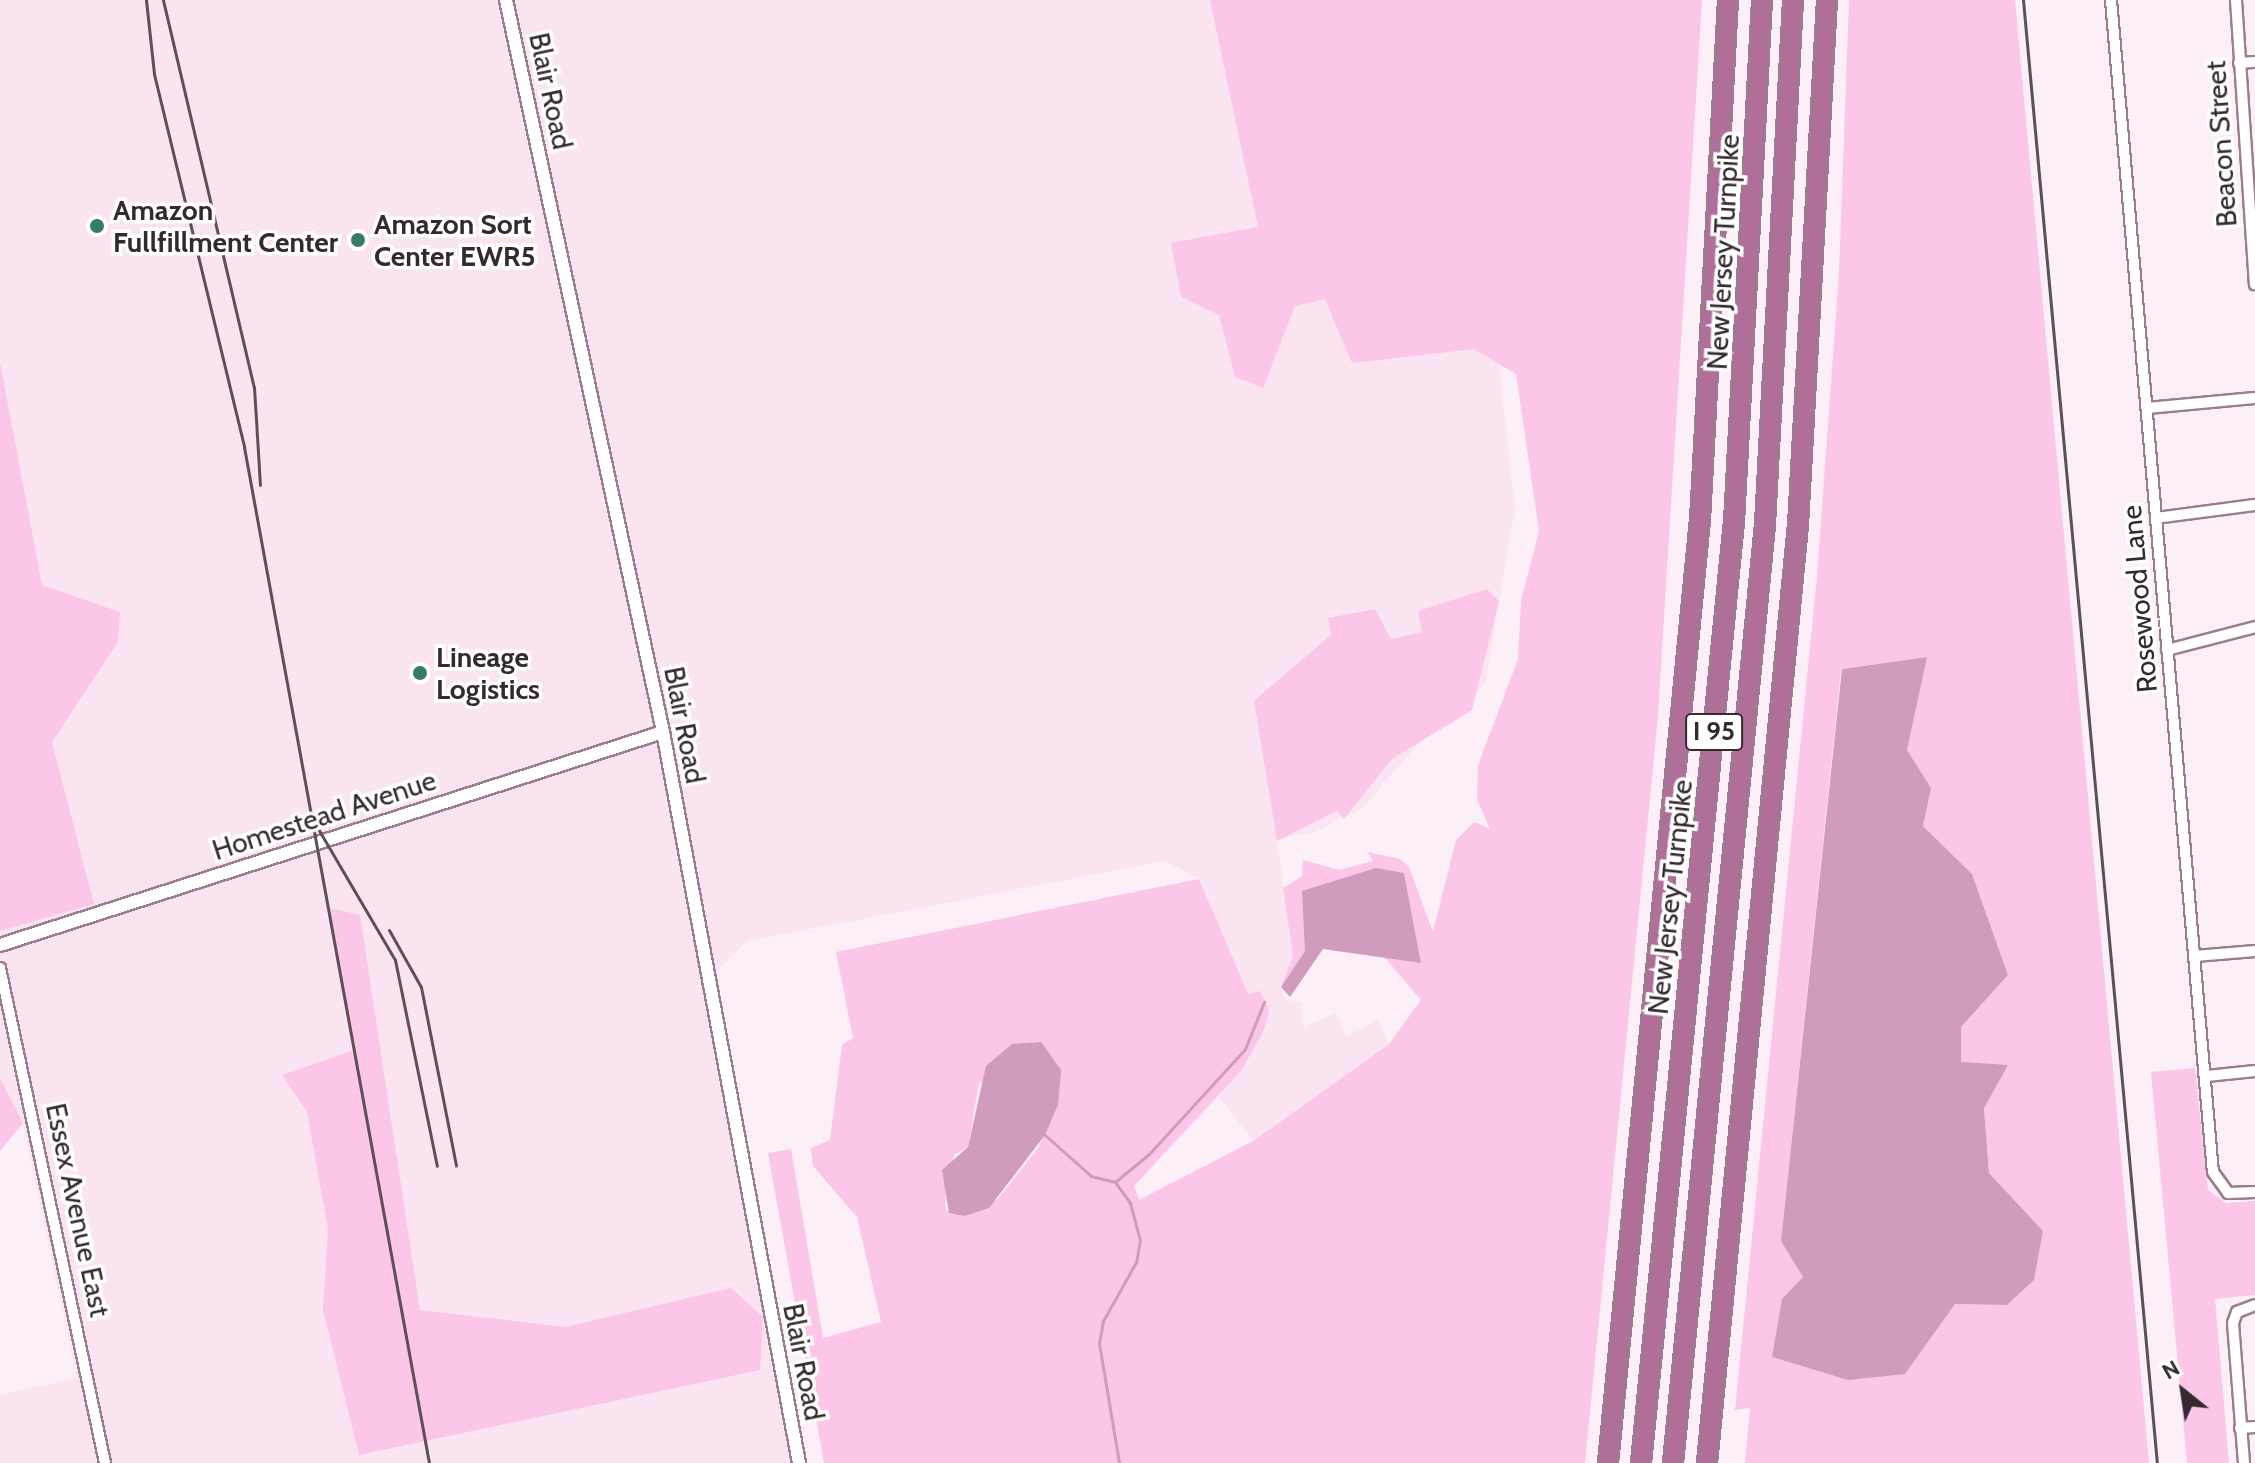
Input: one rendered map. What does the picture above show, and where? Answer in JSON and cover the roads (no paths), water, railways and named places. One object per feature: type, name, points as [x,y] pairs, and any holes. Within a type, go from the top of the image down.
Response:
[{"type":"highway","name":"New Jersey Turnpike","points":[[1608,1463],[1700,520],[1728,0]]},
{"type":"highway","name":"New Jersey Turnpike","points":[[1641,1463],[1734,522],[1762,0]]},
{"type":"highway","name":"New Jersey Turnpike","points":[[1673,1463],[1765,524],[1793,0]]},
{"type":"highway","name":"I 95","points":[[1707,1463],[1799,511],[1827,0]]},
{"type":"street","name":"Blair Road","points":[[506,0],[663,732],[799,1463]]},
{"type":"street","name":"Rosewood Lane","points":[[2111,0],[2213,1172],[2224,1191],[2255,1192]]},
{"type":"street","name":"Beacon Street","points":[[2236,0],[2255,284]]},
{"type":"street","points":[[2239,63],[2255,62]]},
{"type":"street","points":[[2147,408],[2255,398]]},
{"type":"street","points":[[2156,518],[2255,505]]},
{"type":"street","points":[[2167,650],[2255,627]]},
{"type":"street","name":"Homestead Avenue","points":[[0,945],[663,732]]},
{"type":"street","points":[[2195,956],[2255,951]]},
{"type":"street","name":"Essex Avenue East","points":[[0,968],[105,1463]]},
{"type":"street","points":[[2207,1076],[2255,1071]]},
{"type":"street","points":[[2244,1463],[2233,1323],[2237,1312],[2255,1306]]},
{"type":"street","points":[[2240,1428],[2255,1427]]},
{"type":"waterway","points":[[1045,1135],[1091,1176],[1115,1182],[1149,1154],[1245,1049],[1264,1002]]},
{"type":"waterway","points":[[1115,1182],[1130,1203],[1140,1240],[1136,1262],[1103,1321],[1099,1343],[1119,1463]]},
{"type":"railway","points":[[146,0],[154,74],[244,447],[429,1463]]},
{"type":"railway","points":[[163,0],[254,387],[260,485]]},
{"type":"railway","points":[[2023,0],[2157,1463]]},
{"type":"railway","points":[[317,827],[395,960],[437,1166]]},
{"type":"railway","points":[[389,930],[421,987],[456,1166]]},
{"type":"place","name":"Amazon Fullfillment Center","points":[[97,226]]},
{"type":"place","name":"Amazon Sort Center EWR5","points":[[358,240]]},
{"type":"place","name":"Lineage Logistics","points":[[420,673]]}]
